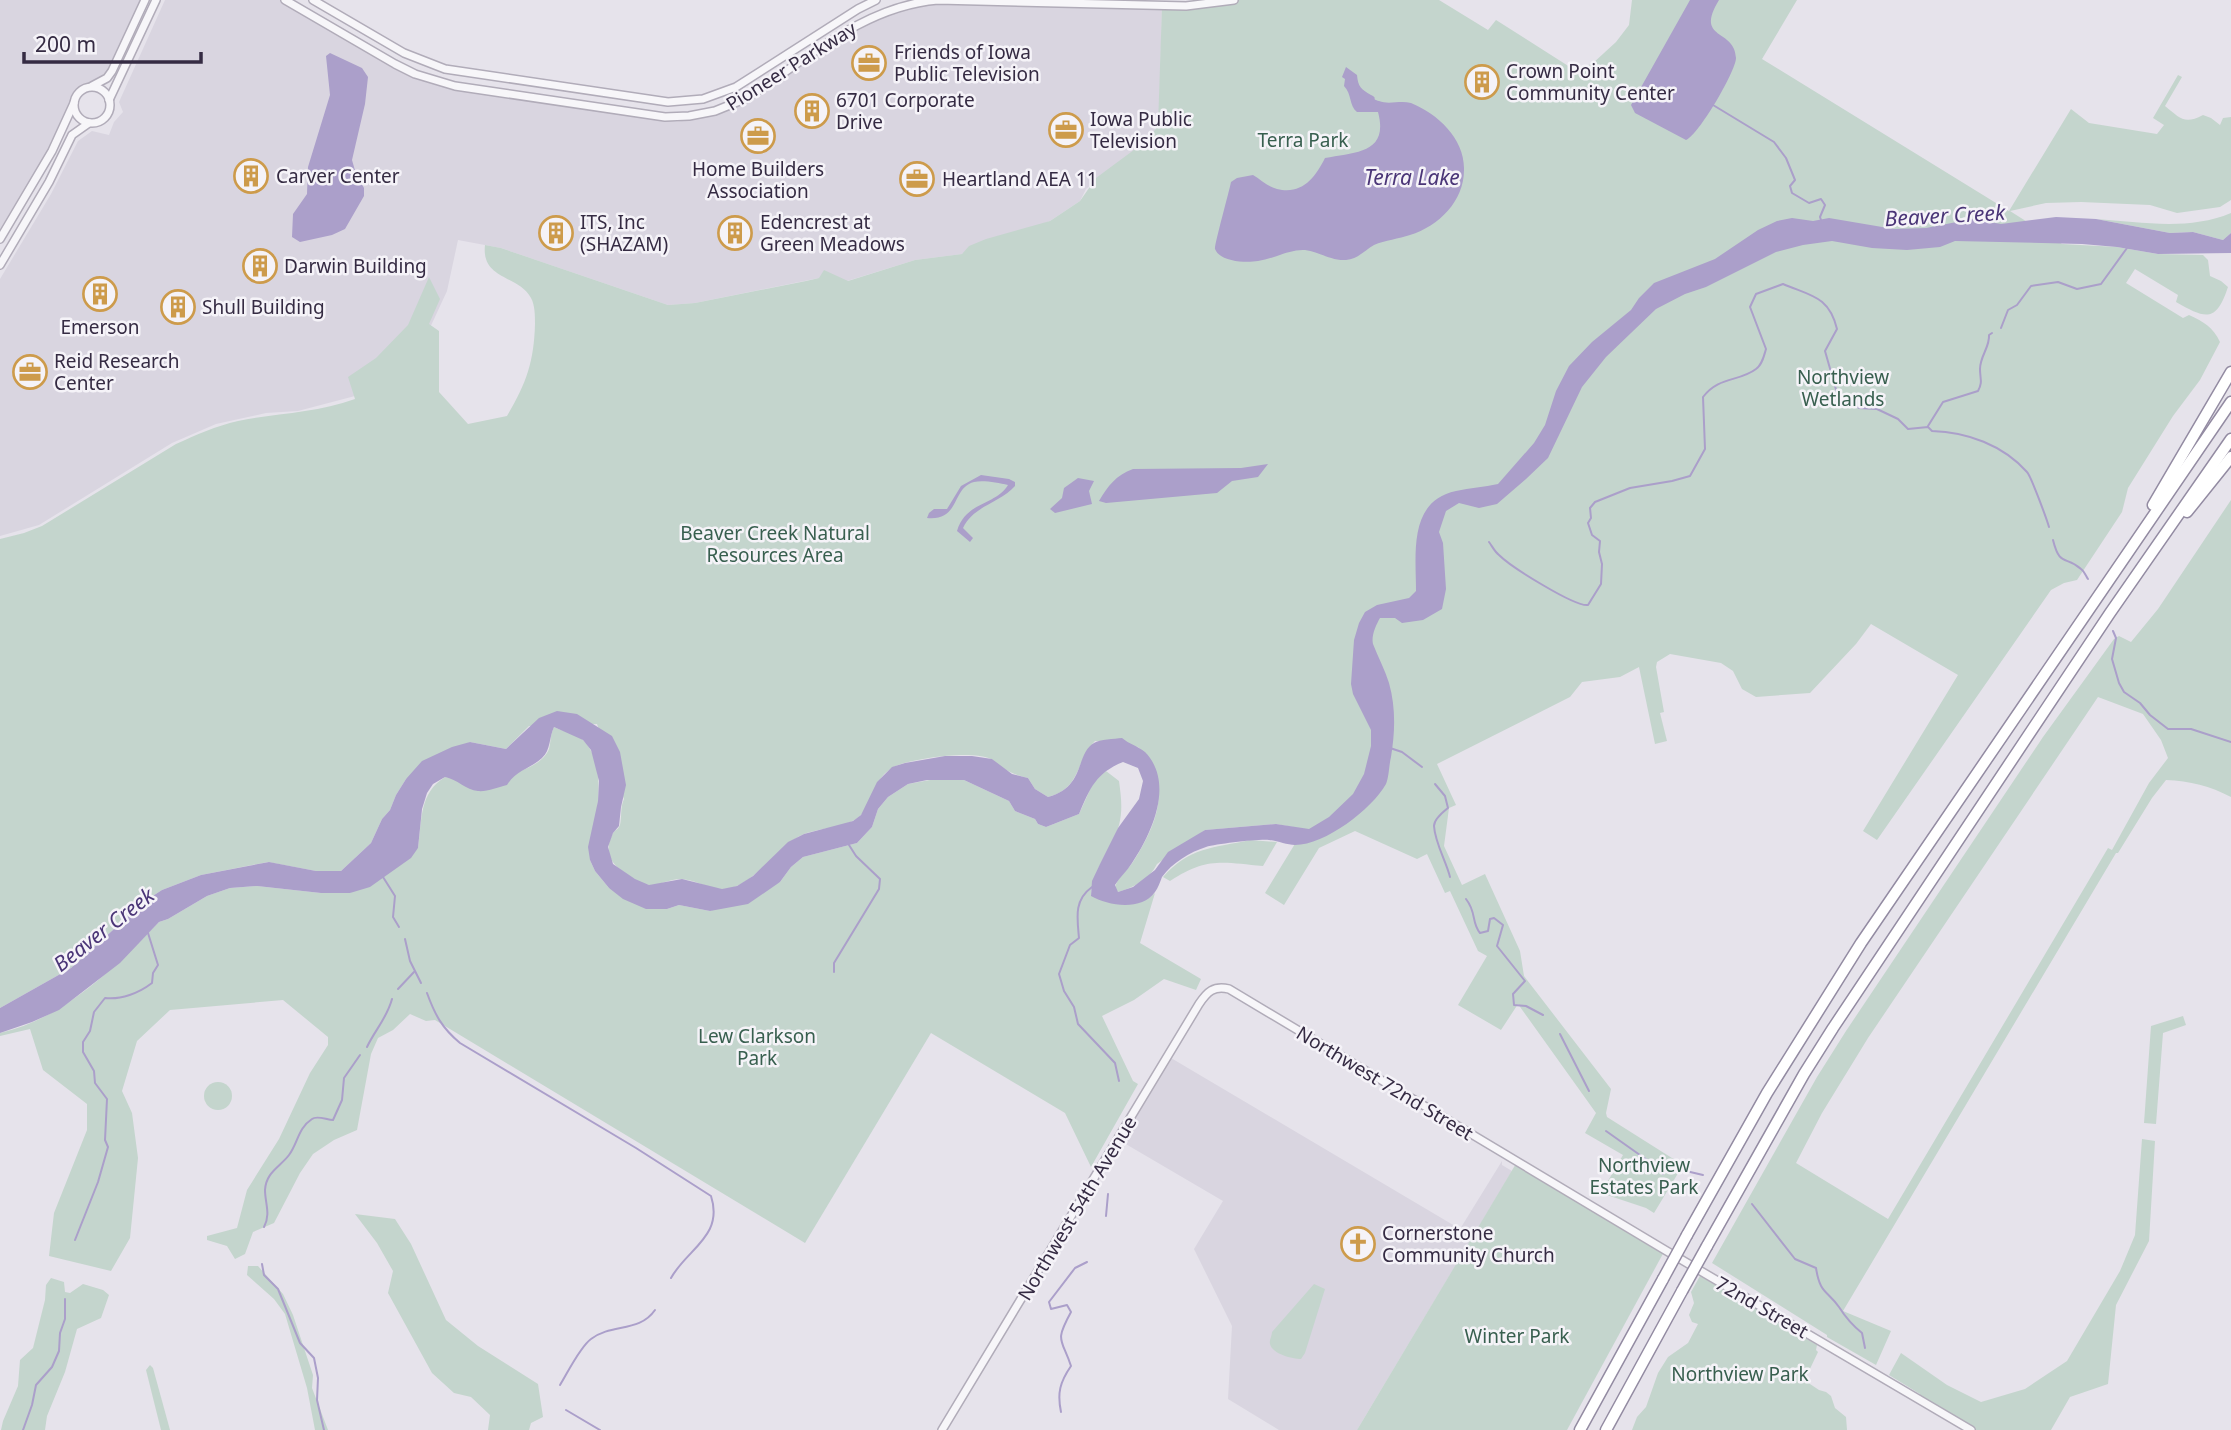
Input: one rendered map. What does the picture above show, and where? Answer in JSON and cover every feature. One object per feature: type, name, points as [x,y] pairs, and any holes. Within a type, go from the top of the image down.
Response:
[{"type":"highway","points":[[2101,592],[2231,372]]},
{"type":"highway","points":[[1580,1430],[1687,1235],[1805,1029],[2231,402]]},
{"type":"highway","points":[[1606,1430],[1825,1040],[2162,537],[2231,439]]},
{"type":"highway","points":[[2162,537],[2182,518],[2231,457]]},
{"type":"street","points":[[0,239],[52,151],[81,91],[107,78],[112,71],[145,0]]},
{"type":"street","points":[[0,265],[49,182],[72,135],[89,123],[103,119],[109,107],[109,100],[156,0]]},
{"type":"street","name":"Pioneer Parkway","points":[[285,0],[395,64],[436,81],[483,91],[665,117],[702,114],[728,107],[747,98],[858,24],[897,7],[917,2],[951,0],[1186,6],[1234,0]]},
{"type":"street","name":"Pioneer Parkway","points":[[313,0],[404,53],[445,69],[668,103],[703,100],[736,87],[876,0]]},
{"type":"street","points":[[87,88],[101,90],[109,100]]},
{"type":"street","points":[[74,103],[78,116],[89,123]]},
{"type":"street","name":"Northwest 72nd Street","points":[[1214,988],[1229,989],[1555,1184]]},
{"type":"street","name":"Northwest 54th Avenue","points":[[942,1430],[1199,1003],[1214,988]]},
{"type":"street","name":"72nd Street","points":[[1555,1184],[1971,1430]]},
{"type":"shaded area","points":[[0,0],[142,0],[108,70],[98,79],[75,90],[50,147],[0,233]]},
{"type":"shaded area","points":[[165,0],[285,0],[395,64],[436,81],[525,97],[525,100],[677,122],[719,113],[756,95],[866,22],[888,12],[941,3],[1162,8],[1159,118],[1158,126],[1146,141],[1086,189],[1080,201],[1050,221],[962,254],[915,260],[847,281],[819,278],[695,303],[668,305],[501,248],[458,240],[447,291],[428,332],[355,396],[298,411],[266,413],[216,424],[172,443],[39,525],[0,536],[0,279],[51,194],[78,141],[92,131],[109,135],[114,122],[123,112],[119,102]]},
{"type":"shaded area","points":[[1171,1058],[1460,1229],[1502,1161],[1502,1165],[1512,1171],[1357,1430],[1279,1430],[1228,1399],[1232,1326],[1194,1249],[1223,1201],[1124,1143],[1134,1128],[1134,1120]]},
{"type":"green space","points":[[1234,0],[1439,0],[1488,30],[1496,20],[1573,69],[1592,64],[1616,42],[1629,25],[1632,0],[1797,0],[1762,59],[2009,211],[2071,109],[2089,123],[2157,134],[2164,125],[2153,118],[2178,75],[2182,77],[2165,106],[2175,114],[2187,120],[2203,115],[2220,125],[2223,118],[2231,117],[2231,200],[2220,207],[2177,213],[2150,205],[2081,202],[2046,203],[2010,211],[2062,244],[2117,247],[2158,254],[2203,255],[2208,260],[2210,276],[2228,287],[2219,307],[2209,314],[2195,312],[2176,302],[2178,295],[2135,269],[2126,283],[2183,318],[2189,315],[2204,323],[2220,342],[2200,380],[2173,416],[2128,488],[2122,512],[2077,580],[2051,590],[1877,840],[1863,831],[1958,675],[1871,624],[1810,693],[1756,697],[1742,689],[1733,671],[1721,663],[1670,654],[1657,662],[1656,667],[1664,712],[1660,713],[1667,741],[1655,744],[1639,667],[1620,677],[1582,682],[1570,697],[1437,764],[1456,805],[1449,808],[1444,846],[1462,885],[1485,874],[1520,951],[1524,976],[1611,1089],[1607,1117],[1683,1165],[1654,1213],[1601,1193],[1623,1155],[1585,1133],[1596,1113],[1518,1004],[1501,1030],[1458,1005],[1487,956],[1478,951],[1450,891],[1445,893],[1427,854],[1417,859],[1355,831],[1319,848],[1284,905],[1265,893],[1304,829],[1276,824],[1205,830],[1157,864],[1140,882],[1118,892],[1115,889],[1117,881],[1142,848],[1155,819],[1159,790],[1156,775],[1138,747],[1107,741],[1095,741],[1072,781],[1059,793],[1048,797],[1035,789],[1028,778],[983,756],[946,756],[901,764],[884,774],[860,816],[841,825],[804,834],[743,883],[721,889],[680,879],[645,884],[617,866],[611,858],[609,843],[620,825],[624,799],[597,724],[529,726],[506,749],[470,742],[406,779],[371,843],[341,871],[316,871],[268,862],[201,875],[162,890],[145,901],[71,968],[0,1008],[0,539],[42,526],[176,444],[206,431],[238,421],[312,410],[355,399],[348,377],[376,358],[408,325],[429,277],[440,299],[429,324],[439,331],[439,392],[468,424],[507,416],[524,383],[531,361],[534,311],[532,301],[525,291],[489,265],[485,256],[485,245],[501,248],[668,305],[695,303],[806,281],[819,278],[824,270],[848,281],[915,260],[962,254],[969,246],[986,239],[1050,221],[1080,201],[1096,178],[1146,141],[1158,126],[1162,5]]},
{"type":"green space","points":[[2231,213],[2231,233],[2223,240],[2193,232],[2170,233],[2096,219],[2181,224],[2215,219]]},
{"type":"green space","points":[[2231,500],[2231,797],[2200,785],[2166,780],[2116,853],[1843,1311],[1891,1331],[1876,1365],[1827,1337],[1712,1263],[1817,1077],[2043,737],[2114,639],[2119,636],[2131,642],[2158,609]],"holes":[[[2098,697],[2143,714],[2161,740],[2168,758],[2149,783],[2112,850],[2108,848],[1888,1219],[1796,1163],[1822,1113],[1868,1038]]]},
{"type":"green space","name":"Lew Clarkson Park","points":[[554,727],[581,738],[592,752],[596,766],[597,815],[590,860],[595,871],[609,888],[667,909],[679,905],[710,911],[780,882],[803,857],[857,843],[872,827],[878,809],[888,797],[908,784],[941,778],[964,780],[1009,801],[1015,811],[1046,827],[1079,814],[1094,781],[1106,771],[1119,781],[1121,814],[1116,834],[1098,868],[1091,896],[1149,898],[1155,893],[1140,943],[1201,979],[1196,990],[1164,979],[1134,1000],[1102,1016],[1133,1081],[1138,1084],[1091,1167],[1065,1113],[931,1033],[805,1243],[435,1020],[426,1021],[410,1014],[393,1030],[378,1038],[371,1054],[357,1130],[334,1140],[313,1154],[274,1223],[253,1232],[245,1254],[235,1259],[227,1246],[207,1240],[207,1236],[237,1228],[247,1190],[279,1139],[310,1073],[328,1045],[328,1037],[283,1000],[170,1010],[137,1041],[122,1091],[132,1113],[138,1158],[130,1238],[111,1271],[49,1256],[54,1213],[87,1130],[87,1104],[43,1070],[30,1029],[0,1036],[0,1033],[24,1026],[67,1003],[106,973],[159,922],[207,896],[230,888],[257,886],[321,893],[350,893],[418,848],[423,808],[430,791],[437,783],[445,777],[464,785],[524,770],[544,757],[549,749]]},
{"type":"green space","points":[[1250,840],[1277,842],[1263,866],[1215,863],[1194,868],[1170,881],[1163,877],[1192,854]]},
{"type":"green space","points":[[2183,1016],[2186,1025],[2163,1033],[2156,1124],[2144,1123],[2151,1026]]},
{"type":"green space","points":[[218,1082],[228,1086],[232,1096],[228,1106],[218,1110],[208,1106],[204,1096],[208,1086]]},
{"type":"green space","points":[[2142,1139],[2155,1141],[2149,1241],[2116,1305],[2108,1384],[2070,1397],[2051,1430],[1971,1430],[1918,1399],[1920,1394],[1889,1375],[1901,1353],[1947,1385],[1981,1402],[2025,1389],[2067,1361],[2120,1271],[2135,1235]]},
{"type":"green space","name":"Winter Park","points":[[1517,1162],[1665,1250],[1567,1430],[1357,1430]]},
{"type":"green space","points":[[355,1214],[395,1219],[411,1244],[446,1320],[478,1346],[538,1384],[543,1417],[531,1423],[529,1430],[488,1430],[490,1415],[471,1397],[454,1393],[432,1373],[388,1293],[393,1271],[377,1243]]},
{"type":"green space","points":[[248,1266],[258,1266],[283,1294],[313,1375],[312,1388],[328,1430],[315,1430],[307,1388],[285,1314],[274,1299],[247,1275]]},
{"type":"green space","name":"Northview Park","points":[[1700,1276],[1817,1345],[1818,1352],[1808,1373],[1807,1382],[1831,1396],[1835,1408],[1846,1417],[1847,1430],[1632,1430],[1637,1417],[1646,1407],[1658,1373],[1668,1357],[1688,1343],[1698,1324],[1692,1322],[1689,1315],[1694,1303],[1691,1292]]},
{"type":"green space","points":[[51,1278],[64,1282],[65,1292],[70,1293],[83,1284],[103,1290],[109,1295],[101,1318],[77,1329],[65,1372],[47,1416],[45,1430],[1,1430],[18,1386],[20,1360],[33,1348],[46,1285]]},
{"type":"green space","points":[[1314,1284],[1325,1289],[1305,1353],[1301,1359],[1288,1357],[1272,1348],[1272,1332]]},
{"type":"green space","points":[[150,1365],[170,1430],[161,1430],[146,1370]]},
{"type":"water","points":[[1690,0],[1719,0],[1711,22],[1713,28],[1734,49],[1736,58],[1716,102],[1692,136],[1686,140],[1635,113],[1631,105]]},
{"type":"water","points":[[330,53],[362,68],[368,77],[365,104],[352,160],[364,188],[364,196],[345,229],[332,235],[300,242],[292,237],[293,214],[307,194],[308,167],[330,95],[326,56]]},
{"type":"water","name":"Terra Lake","points":[[1346,67],[1357,75],[1361,87],[1375,99],[1387,103],[1411,103],[1431,114],[1448,129],[1460,148],[1463,159],[1463,181],[1455,202],[1440,219],[1421,231],[1374,245],[1358,256],[1346,260],[1305,250],[1253,262],[1222,257],[1215,246],[1231,182],[1253,175],[1274,188],[1294,190],[1312,178],[1325,158],[1358,152],[1374,143],[1379,136],[1378,112],[1357,112],[1351,103],[1344,86],[1345,79],[1342,77]]},
{"type":"water","points":[[2056,217],[2096,219],[2170,233],[2193,232],[2223,240],[2231,233],[2231,253],[2158,254],[2082,244],[1955,241],[1940,247],[1907,250],[1872,248],[1832,241],[1776,252],[1656,309],[1606,357],[1582,387],[1548,458],[1497,504],[1479,508],[1459,503],[1446,511],[1439,532],[1443,543],[1446,589],[1442,609],[1423,620],[1402,623],[1395,618],[1380,618],[1373,634],[1373,644],[1389,683],[1394,711],[1386,784],[1359,814],[1320,839],[1295,845],[1263,840],[1206,847],[1171,867],[1149,898],[1134,904],[1115,904],[1091,896],[1092,881],[1118,828],[1139,799],[1143,781],[1138,768],[1123,762],[1106,771],[1091,789],[1079,814],[1046,827],[1015,811],[1009,801],[964,780],[927,780],[908,784],[888,797],[878,809],[872,827],[857,843],[803,857],[780,882],[748,904],[710,911],[679,905],[667,909],[646,909],[623,899],[609,888],[595,871],[588,847],[598,801],[599,781],[591,750],[583,740],[554,727],[545,755],[515,776],[507,785],[478,791],[445,777],[433,784],[422,809],[418,848],[411,858],[370,887],[350,893],[321,893],[257,886],[230,888],[207,896],[159,922],[120,963],[59,1010],[0,1033],[0,1008],[71,968],[145,901],[162,890],[201,875],[269,862],[316,871],[341,871],[371,843],[396,795],[422,761],[470,742],[506,749],[539,718],[557,711],[577,714],[612,736],[620,752],[626,785],[619,826],[608,847],[613,864],[649,885],[682,879],[722,889],[737,886],[753,876],[788,842],[804,834],[853,821],[861,815],[877,782],[892,767],[945,756],[992,759],[1012,774],[1028,778],[1035,789],[1048,797],[1069,786],[1088,748],[1094,743],[1122,738],[1145,752],[1154,764],[1159,793],[1153,823],[1140,851],[1115,885],[1118,892],[1133,887],[1155,870],[1168,852],[1205,830],[1276,824],[1309,829],[1329,817],[1353,794],[1364,774],[1371,746],[1371,730],[1353,694],[1351,684],[1354,640],[1365,612],[1377,605],[1409,598],[1416,591],[1416,546],[1422,517],[1440,497],[1456,491],[1498,484],[1534,443],[1545,425],[1556,391],[1569,366],[1592,342],[1631,310],[1654,283],[1715,259],[1758,230],[1777,221],[1792,218],[1813,221],[1829,218],[1894,229],[1926,228],[1972,219],[2001,224]]},
{"type":"water","points":[[1268,464],[1258,477],[1232,481],[1217,493],[1106,503],[1099,501],[1113,482],[1133,469],[1241,468]]},
{"type":"water","points":[[981,475],[1009,479],[1015,482],[1015,486],[967,521],[963,528],[973,538],[970,542],[957,531],[961,521],[974,509],[996,497],[1008,485],[974,482],[962,491],[951,510],[938,518],[927,518],[934,509],[947,509],[961,486]]},
{"type":"water","points":[[1078,478],[1094,481],[1089,491],[1092,504],[1055,513],[1050,509],[1062,498],[1064,488]]},
{"type":"waterway","points":[[1713,105],[1774,142],[1786,158],[1795,180],[1790,186],[1792,193],[1809,203],[1821,199],[1825,205],[1821,220]]},
{"type":"waterway","points":[[2001,328],[2008,310],[2017,305],[2031,286],[2058,282],[2077,289],[2101,284],[2127,248]]},
{"type":"waterway","points":[[1489,542],[1498,554],[1529,577],[1570,600],[1588,605],[1601,584],[1602,564],[1600,541],[1592,535],[1588,523],[1591,518],[1590,508],[1595,502],[1630,488],[1690,476],[1705,449],[1703,397],[1722,382],[1749,373],[1760,365],[1766,349],[1750,307],[1756,294],[1783,284],[1818,299],[1834,318],[1837,329],[1825,351],[1837,393],[1859,408],[1877,409],[1898,419],[1908,429],[1928,427],[1932,431],[1971,437],[1996,447],[2029,475],[2049,527]]},
{"type":"waterway","points":[[1928,426],[1943,402],[1978,391],[1981,383],[1980,364],[1992,333]]},
{"type":"waterway","points":[[2053,540],[2061,558],[2076,565],[2088,579]]},
{"type":"waterway","points":[[2113,631],[2116,638],[2112,659],[2124,692],[2168,729],[2191,729],[2231,742]]},
{"type":"waterway","points":[[1390,748],[1402,752],[1422,767]]},
{"type":"waterway","points":[[1435,784],[1445,796],[1448,808],[1437,818],[1434,826],[1450,877]]},
{"type":"waterway","points":[[834,972],[834,963],[879,889],[880,879],[856,856],[849,845]]},
{"type":"waterway","points":[[383,877],[395,896],[393,917],[399,927]]},
{"type":"waterway","points":[[1092,887],[1079,903],[1079,938],[1070,945],[1059,974],[1064,991],[1074,1007],[1078,1024],[1115,1063],[1119,1081]]},
{"type":"waterway","points":[[1466,899],[1480,933],[1488,931],[1490,919],[1494,918],[1503,925],[1497,946],[1525,981],[1513,994],[1514,1005],[1526,1006],[1543,1015]]},
{"type":"waterway","points":[[75,1240],[98,1182],[108,1147],[105,1140],[107,1099],[95,1083],[94,1071],[83,1052],[83,1042],[90,1031],[94,1012],[105,998],[130,995],[152,983],[153,973],[158,965],[148,933]]},
{"type":"waterway","points":[[405,939],[410,961],[421,983]]},
{"type":"waterway","points":[[398,989],[414,972]]},
{"type":"waterway","points":[[427,993],[440,1021],[460,1043],[711,1196],[714,1210],[708,1232],[671,1278]]},
{"type":"waterway","points":[[367,1047],[392,999]]},
{"type":"waterway","points":[[1560,1034],[1589,1091]]},
{"type":"waterway","points":[[264,1227],[267,1218],[265,1190],[268,1179],[289,1155],[307,1123],[317,1117],[333,1120],[342,1100],[344,1078],[360,1055]]},
{"type":"waterway","points":[[1606,1131],[1663,1174]]},
{"type":"waterway","points":[[1686,1171],[1703,1175]]},
{"type":"waterway","points":[[1106,1216],[1108,1194]]},
{"type":"waterway","points":[[1752,1204],[1795,1259],[1816,1268],[1822,1287],[1862,1333],[1865,1348]]},
{"type":"waterway","points":[[1061,1412],[1060,1388],[1071,1366],[1061,1335],[1071,1312],[1067,1305],[1051,1309],[1049,1302],[1075,1268],[1087,1262]]},
{"type":"waterway","points":[[262,1264],[264,1275],[278,1289],[300,1343],[314,1358],[318,1378],[317,1400],[324,1430]]},
{"type":"waterway","points":[[23,1430],[36,1385],[52,1367],[59,1351],[60,1333],[65,1319],[65,1299]]},
{"type":"waterway","points":[[560,1385],[578,1354],[591,1339],[599,1334],[641,1322],[655,1310]]},
{"type":"waterway","points":[[566,1410],[600,1430]]},
{"type":"place","name":"Friends of Iowa Public Television","points":[[869,63]]},
{"type":"place","name":"Crown Point Community Center","points":[[1482,82]]},
{"type":"place","name":"6701 Corporate Drive","points":[[812,111]]},
{"type":"place","name":"Iowa Public Television","points":[[1066,130]]},
{"type":"place","name":"Home Builders Association","points":[[758,136]]},
{"type":"place","name":"Carver Center","points":[[251,176]]},
{"type":"place","name":"Heartland AEA 11","points":[[917,179]]},
{"type":"place","name":"ITS, Inc (SHAZAM)","points":[[556,233]]},
{"type":"place","name":"Edencrest at Green Meadows","points":[[735,233]]},
{"type":"place","name":"Darwin Building","points":[[260,266]]},
{"type":"place","name":"Emerson","points":[[100,294]]},
{"type":"place","name":"Shull Building","points":[[178,307]]},
{"type":"place","name":"Reid Research Center","points":[[30,372]]},
{"type":"place","name":"Cornerstone Community Church","points":[[1358,1244]]},
{"type":"park label","name":"Terra Park","points":[[1303,140]]},
{"type":"park label","name":"Northview Wetlands","points":[[1843,388]]},
{"type":"park label","name":"Beaver Creek Natural Resources Area","points":[[775,544]]},
{"type":"park label","name":"Northview Estates Park","points":[[1644,1176]]},
{"type":"water label","name":"Beaver Creek","points":[[1945,216]]},
{"type":"water label","name":"Beaver Creek","points":[[104,930]]}]
